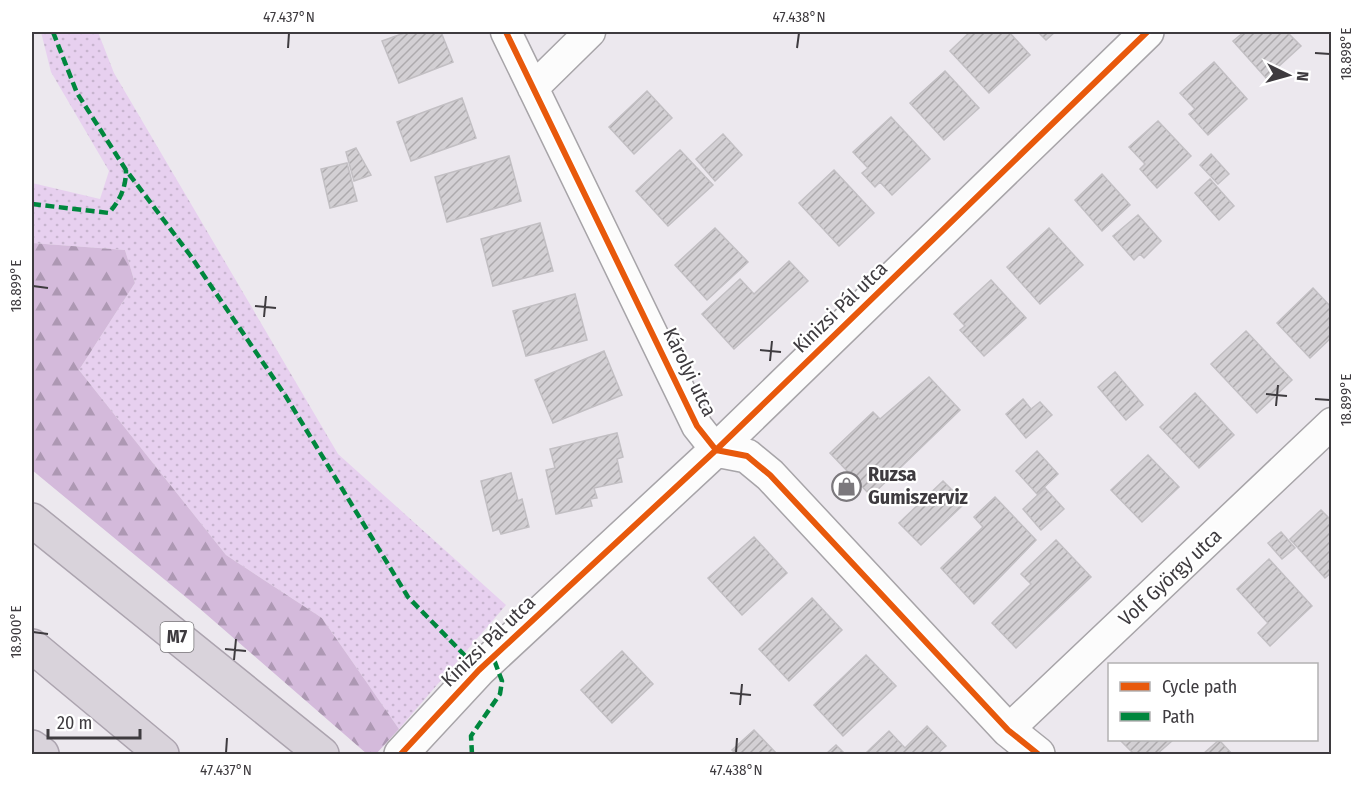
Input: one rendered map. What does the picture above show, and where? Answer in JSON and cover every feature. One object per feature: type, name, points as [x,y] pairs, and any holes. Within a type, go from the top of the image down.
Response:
[{"type":"highway","name":"M7","points":[[32,520],[322,754]]},
{"type":"highway","points":[[32,646],[162,754]]},
{"type":"highway","points":[[32,747],[42,754]]},
{"type":"street","name":"Károlyi utca","points":[[506,32],[697,426],[716,450]]},
{"type":"street","points":[[533,88],[590,32]]},
{"type":"street","name":"Kinizsi Pál utca","points":[[401,754],[479,670],[716,450],[1147,32]]},
{"type":"street","name":"Volf György utca","points":[[1008,730],[1332,423]]},
{"type":"street","points":[[716,450],[747,456],[770,475],[1008,730],[1038,754]]},
{"type":"shaded area","points":[[41,32],[98,32],[114,73],[338,454],[506,605],[399,729],[322,618],[226,555],[79,370],[135,283],[125,250],[32,243],[32,183],[100,199],[109,171],[51,72]]},
{"type":"green space","points":[[32,243],[125,250],[135,283],[79,370],[226,555],[322,618],[399,729],[376,754],[367,754],[199,608],[32,470]]},
{"type":"building","points":[[407,32],[441,32],[453,62],[399,83],[382,41]]},
{"type":"building","points":[[970,32],[1009,32],[1030,55],[989,93],[950,51]]},
{"type":"building","points":[[1038,32],[1055,32],[1046,40]]},
{"type":"building","points":[[1244,32],[1287,32],[1301,46],[1266,78],[1233,41]]},
{"type":"building","points":[[1214,62],[1247,99],[1208,135],[1189,114],[1195,109],[1180,93]]},
{"type":"building","points":[[945,71],[979,108],[944,140],[910,103]]},
{"type":"building","points":[[647,91],[672,118],[634,154],[609,127]]},
{"type":"building","points":[[462,98],[476,138],[411,161],[397,122]]},
{"type":"building","points":[[891,117],[930,159],[892,195],[880,182],[875,187],[862,173],[868,168],[853,152]]},
{"type":"building","points":[[1158,121],[1191,156],[1157,188],[1140,169],[1145,164],[1129,147]]},
{"type":"building","points":[[723,134],[742,155],[715,181],[696,159]]},
{"type":"building","points":[[356,148],[371,175],[354,181],[346,152]]},
{"type":"building","points":[[680,150],[713,185],[668,226],[636,191]]},
{"type":"building","points":[[1211,154],[1229,174],[1218,184],[1200,165]]},
{"type":"building","points":[[509,156],[521,201],[447,222],[435,177]]},
{"type":"building","points":[[347,163],[357,201],[330,208],[321,169]]},
{"type":"building","points":[[834,170],[874,213],[839,246],[799,203]]},
{"type":"building","points":[[1102,174],[1130,205],[1102,231],[1075,200]]},
{"type":"building","points":[[1210,179],[1234,206],[1219,220],[1195,193]]},
{"type":"building","points":[[1138,215],[1161,241],[1144,258],[1140,254],[1134,260],[1113,236]]},
{"type":"building","points":[[540,223],[553,271],[493,286],[481,239]]},
{"type":"building","points":[[715,228],[748,262],[707,300],[675,265]]},
{"type":"building","points":[[1049,228],[1083,265],[1040,304],[1007,267]]},
{"type":"building","points":[[789,261],[808,281],[734,349],[702,314],[740,279],[754,294]]},
{"type":"building","points":[[991,280],[1026,318],[984,356],[960,330],[965,326],[954,314]]},
{"type":"building","points":[[1313,288],[1332,308],[1332,337],[1310,358],[1277,323]]},
{"type":"building","points":[[575,294],[587,340],[526,356],[513,311]]},
{"type":"building","points":[[1246,331],[1292,380],[1257,413],[1211,364]]},
{"type":"building","points":[[604,351],[622,395],[553,423],[535,380]]},
{"type":"building","points":[[1115,372],[1143,405],[1126,420],[1098,387]]},
{"type":"building","points":[[929,377],[960,410],[871,496],[830,453],[873,412],[880,419]]},
{"type":"building","points":[[1195,393],[1234,435],[1199,468],[1160,427]]},
{"type":"building","points":[[1023,399],[1031,409],[1040,402],[1052,415],[1026,438],[1006,414]]},
{"type":"building","points":[[617,433],[623,457],[617,459],[622,482],[594,488],[597,498],[590,499],[592,506],[556,514],[546,470],[555,468],[550,449]]},
{"type":"building","points":[[1037,451],[1058,474],[1037,494],[1016,471]]},
{"type":"building","points":[[1148,455],[1179,487],[1142,522],[1111,490]]},
{"type":"building","points":[[511,473],[518,501],[522,499],[529,527],[501,534],[499,529],[493,531],[481,481]]},
{"type":"building","points":[[943,481],[965,503],[921,545],[899,523]]},
{"type":"building","points":[[1045,488],[1064,509],[1041,530],[1023,509]]},
{"type":"building","points":[[995,497],[1036,540],[974,604],[941,568],[983,527],[974,517]]},
{"type":"building","points":[[1321,510],[1332,521],[1332,572],[1325,578],[1290,539]]},
{"type":"building","points":[[1281,532],[1295,548],[1282,559],[1268,543]]},
{"type":"building","points":[[754,537],[787,573],[742,615],[708,578]]},
{"type":"building","points":[[1056,540],[1091,577],[1016,648],[992,623],[1031,584],[1021,574]]},
{"type":"building","points":[[1269,559],[1312,606],[1270,646],[1258,633],[1268,623],[1237,589]]},
{"type":"building","points":[[812,598],[842,630],[789,681],[759,649]]},
{"type":"building","points":[[622,651],[653,684],[612,723],[581,690]]},
{"type":"building","points":[[866,655],[896,686],[843,736],[814,705]]},
{"type":"building","points":[[927,726],[946,746],[937,754],[866,753],[889,731],[905,748]]},
{"type":"building","points":[[754,730],[777,754],[736,754],[732,750]]},
{"type":"building","points":[[1121,741],[1172,741],[1157,754],[1134,754]]},
{"type":"building","points":[[1220,741],[1232,754],[1203,754]]},
{"type":"building","points":[[836,745],[845,754],[826,754]]},
{"type":"marked path","points":[[53,32],[77,93],[126,170],[190,255],[285,395],[408,597],[479,670]]},
{"type":"marked path","points":[[32,204],[109,213],[122,193],[126,170]]},
{"type":"marked path","points":[[472,754],[471,736],[500,694],[502,681],[493,657]]},
{"type":"cycle path","points":[[506,32],[697,426],[716,450],[747,456],[770,475],[1008,730],[1038,754]]},
{"type":"cycle path","points":[[401,754],[479,670],[716,450],[1147,32]]},
{"type":"place","name":"Ruzsa Gumiszerviz","points":[[847,486]]}]
